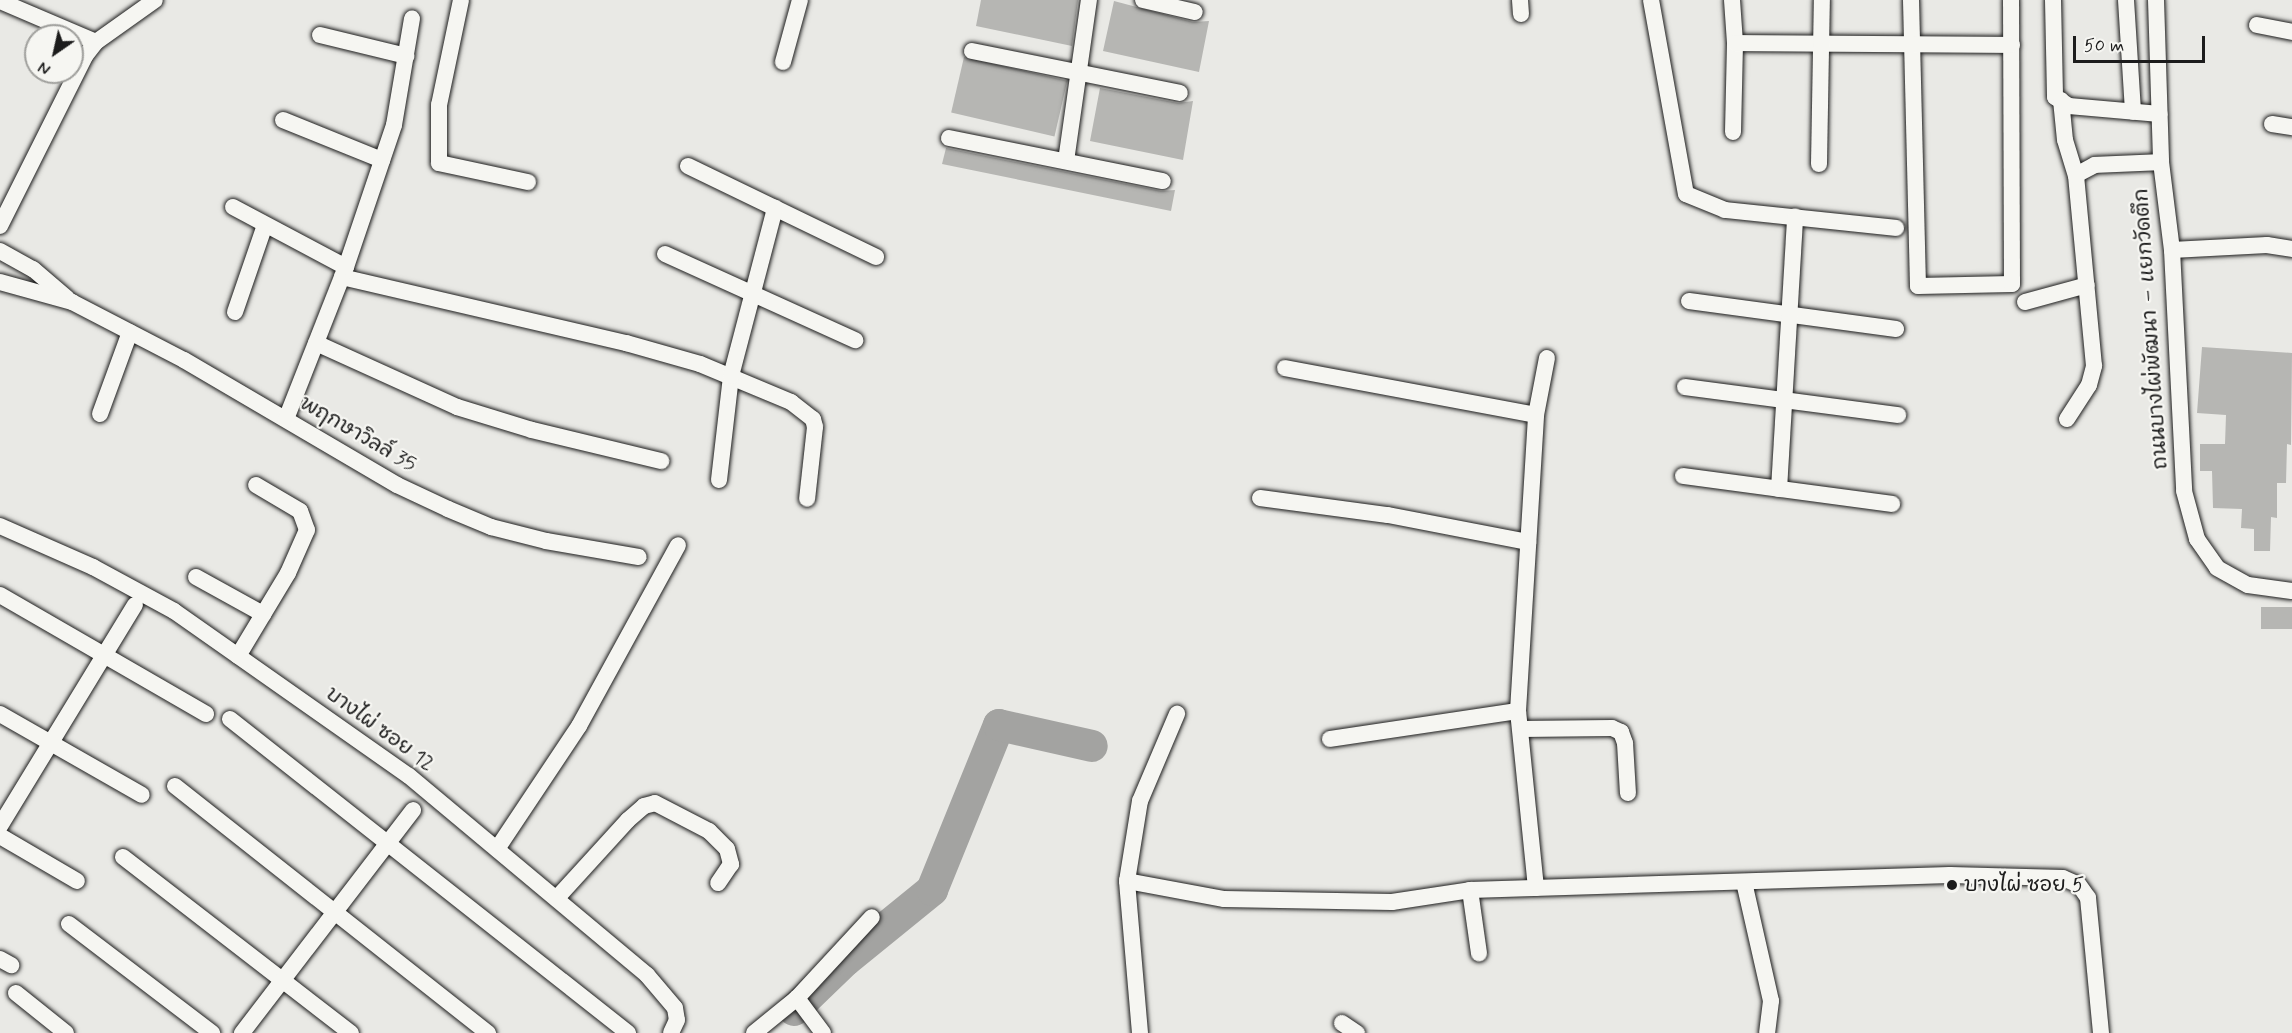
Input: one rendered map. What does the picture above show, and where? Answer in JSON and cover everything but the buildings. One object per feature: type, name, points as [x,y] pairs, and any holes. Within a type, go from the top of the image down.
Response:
[{"type":"street","points":[[0,0],[20,4],[96,42]]},
{"type":"street","points":[[0,226],[77,69],[96,42],[155,0]]},
{"type":"street","points":[[461,0],[439,105],[439,163],[528,182]]},
{"type":"street","points":[[783,62],[800,0]]},
{"type":"street","points":[[1066,160],[1081,75],[1089,0]]},
{"type":"street","points":[[1143,0],[1195,12]]},
{"type":"street","points":[[1651,0],[1686,194],[1725,210],[1896,228]]},
{"type":"street","points":[[1732,0],[1735,43],[1733,132]]},
{"type":"street","points":[[1819,164],[1822,0]]},
{"type":"street","points":[[1911,0],[1910,43],[1918,286],[2012,284],[2011,0]]},
{"type":"street","points":[[2053,0],[2052,82],[2055,97],[2069,106],[2160,114]]},
{"type":"street","points":[[2126,0],[2133,112]]},
{"type":"street","name":"ถนนบางไผ่พัฒนา – แยกวัดตึก","points":[[2156,0],[2161,162],[2172,250],[2184,491],[2197,539],[2217,568],[2248,585],[2292,591]]},
{"type":"street","points":[[286,418],[344,272],[382,160],[400,97],[412,19]]},
{"type":"street","points":[[2257,25],[2292,32]]},
{"type":"street","points":[[320,35],[406,56]]},
{"type":"street","points":[[1735,43],[2012,45]]},
{"type":"street","points":[[972,51],[1081,75],[1180,93]]},
{"type":"street","points":[[2061,100],[2065,140],[2076,175],[2094,366],[2089,385],[2067,419]]},
{"type":"street","points":[[283,120],[382,160]]},
{"type":"street","points":[[2272,124],[2292,127]]},
{"type":"street","points":[[949,138],[1163,181]]},
{"type":"street","points":[[2076,175],[2095,165],[2161,162]]},
{"type":"street","points":[[688,166],[876,257]]},
{"type":"street","points":[[233,207],[344,272],[626,343],[731,376],[791,402],[813,419],[807,499]]},
{"type":"street","points":[[719,480],[731,376],[775,208]]},
{"type":"street","points":[[1779,489],[1795,216]]},
{"type":"street","points":[[235,312],[265,225]]},
{"type":"street","points":[[2172,250],[2267,245],[2292,249]]},
{"type":"street","name":"พฤกษาวิลล์ 35","points":[[0,250],[33,269],[72,302],[286,418],[398,485],[490,527],[639,557]]},
{"type":"street","points":[[665,254],[855,339]]},
{"type":"street","name":"พฤกษาวิลล์ 35","points":[[0,282],[72,302]]},
{"type":"street","points":[[2025,302],[2086,285]]},
{"type":"street","points":[[1689,301],[1788,312],[1896,329]]},
{"type":"street","points":[[100,414],[130,333]]},
{"type":"street","points":[[316,344],[457,407],[532,430],[661,461]]},
{"type":"street","points":[[1536,888],[1518,711],[1536,416],[1547,358]]},
{"type":"street","points":[[1285,368],[1536,416]]},
{"type":"street","points":[[1685,387],[1898,415]]},
{"type":"street","points":[[1683,476],[1892,504]]},
{"type":"street","points":[[238,656],[288,573],[307,530],[300,511],[256,485]]},
{"type":"street","points":[[1260,498],[1388,515],[1528,542]]},
{"type":"street","name":"บางไผ่ ซอย 12","points":[[0,526],[93,567],[174,611],[409,776],[647,975],[669,999],[677,1020],[671,1033]]},
{"type":"street","points":[[497,849],[579,726],[678,545]]},
{"type":"street","points":[[196,577],[263,614]]},
{"type":"street","points":[[0,595],[206,714]]},
{"type":"street","points":[[0,826],[135,605]]},
{"type":"street","points":[[1330,739],[1518,711]]},
{"type":"street","points":[[0,714],[142,795]]},
{"type":"street","points":[[1140,1033],[1127,881],[1140,801],[1178,714]]},
{"type":"street","points":[[230,718],[628,1033]]},
{"type":"street","points":[[1521,729],[1612,728],[1621,732],[1625,743],[1628,794]]},
{"type":"street","points":[[175,786],[488,1033]]},
{"type":"street","points":[[557,898],[628,820],[644,806],[655,803],[709,831],[728,849],[731,864],[718,883]]},
{"type":"street","points":[[242,1033],[413,810]]},
{"type":"street","points":[[0,836],[77,881]]},
{"type":"street","points":[[123,857],[351,1033]]},
{"type":"street","points":[[1127,881],[1224,899],[1392,902],[1470,890],[1950,875],[2063,878],[2079,885],[2088,898],[2102,1033]]},
{"type":"street","points":[[1744,882],[1771,1001],[1767,1033]]},
{"type":"street","points":[[1470,890],[1479,953]]},
{"type":"street","points":[[754,1033],[802,1005],[872,917]]},
{"type":"street","points":[[69,924],[212,1033]]},
{"type":"street","points":[[16,993],[66,1033]]},
{"type":"street","points":[[802,1005],[823,1033]]},
{"type":"street","points":[[1342,1023],[1356,1033]]},
{"type":"waterway","points":[[794,1010],[846,960],[932,890],[999,725],[1092,746]]},
{"type":"place","name":"บางไผ่ ซอย 5","points":[[1952,885]]}]
